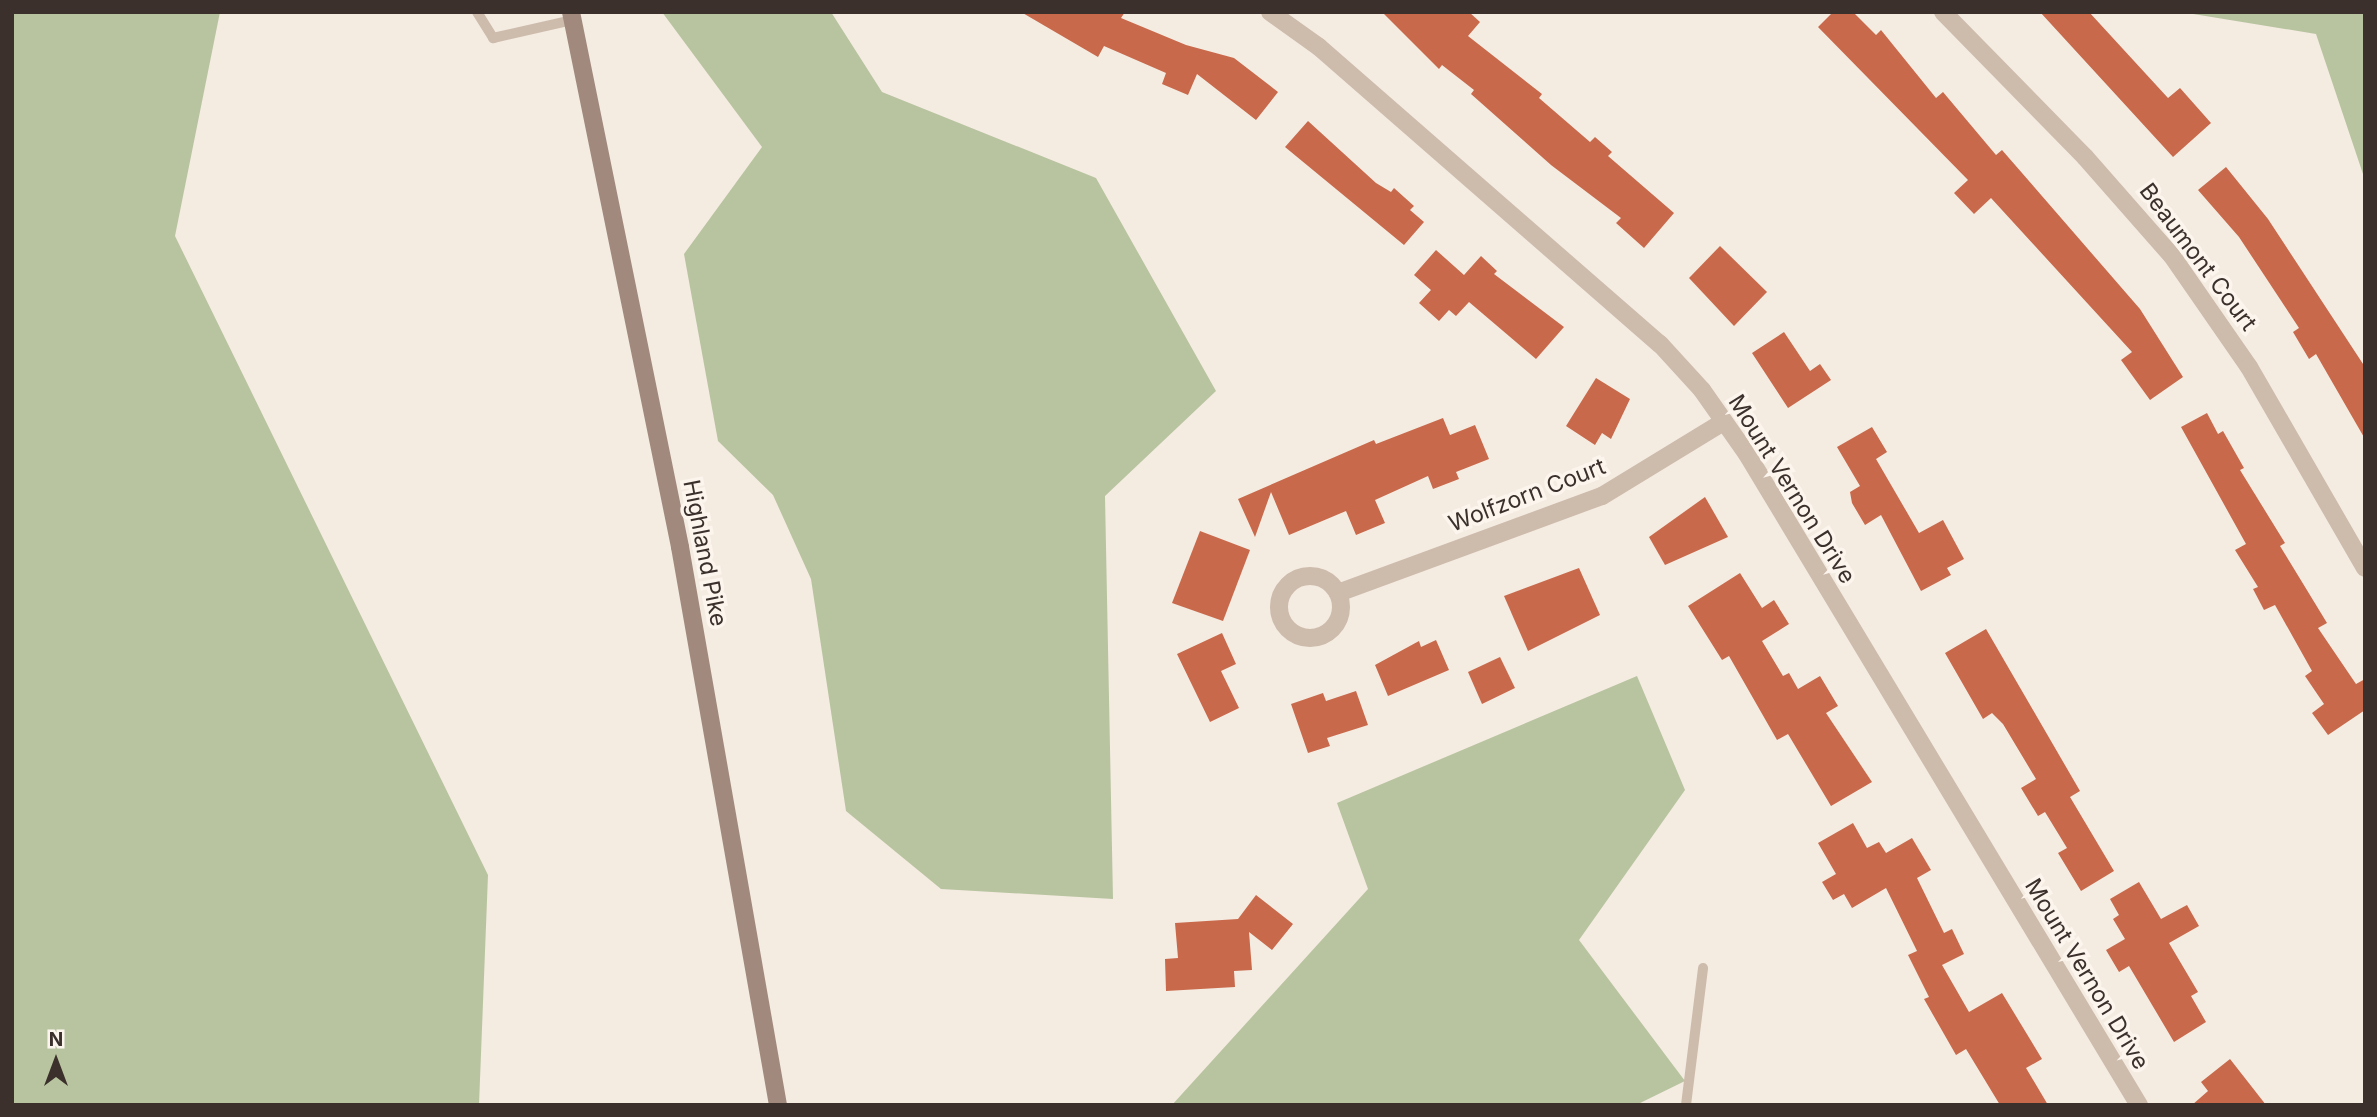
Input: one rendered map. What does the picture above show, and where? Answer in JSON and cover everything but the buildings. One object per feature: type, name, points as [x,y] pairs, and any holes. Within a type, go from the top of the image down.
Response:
[{"type":"main road","name":"Highland Pike","points":[[572,16],[680,547],[778,1105]]},
{"type":"street","name":"Mount Vernon Drive","points":[[1270,12],[1319,47],[1660,344],[1723,422],[2139,1105]]},
{"type":"street","name":"Beaumont Court","points":[[1943,12],[2085,157],[2172,256],[2249,367],[2365,568]]},
{"type":"street","name":"Wolfzorn Court","points":[[1338,593],[1602,496],[1723,422]]},
{"type":"lane","points":[[477,12],[493,38],[572,16]]},
{"type":"lane","points":[[1686,1105],[1703,968]]},
{"type":"green space","points":[[12,12],[220,12],[175,236],[488,875],[479,1105],[12,1105]]},
{"type":"green space","points":[[662,12],[831,12],[882,92],[1096,178],[1216,391],[1105,496],[1113,899],[941,889],[846,811],[811,579],[773,495],[718,441],[684,254],[762,147]]},
{"type":"green space","points":[[2181,12],[2365,12],[2365,180],[2316,34]]},
{"type":"green space","points":[[1637,676],[1685,790],[1579,940],[1685,1081],[1636,1105],[1172,1105],[1368,889],[1337,803]]}]
